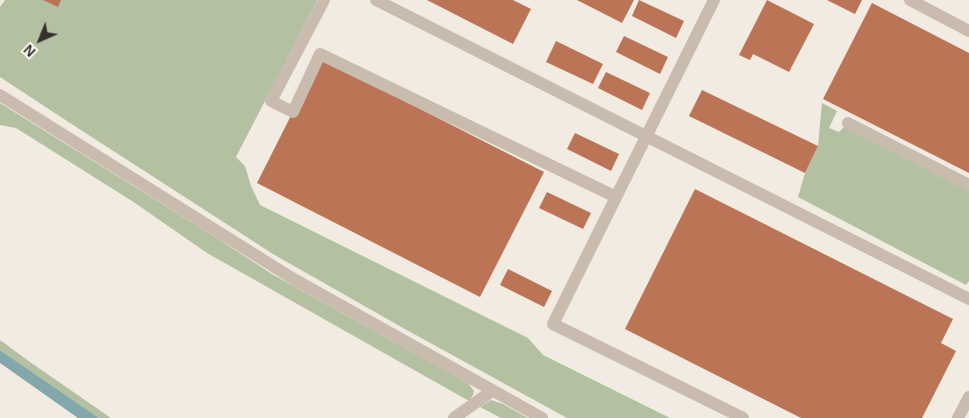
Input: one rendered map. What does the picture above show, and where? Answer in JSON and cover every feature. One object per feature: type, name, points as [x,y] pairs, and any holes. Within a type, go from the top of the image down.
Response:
[{"type":"street","points":[[324,0],[270,101],[292,112],[320,54],[616,197]]},
{"type":"street","points":[[376,0],[969,299]]},
{"type":"street","points":[[714,0],[553,324],[743,418]]},
{"type":"street","points":[[910,0],[969,31]]},
{"type":"street","points":[[0,95],[292,278],[542,418]]},
{"type":"street","points":[[848,123],[969,185]]},
{"type":"street","points":[[454,418],[492,391]]},
{"type":"street","points":[[958,418],[969,397]]},
{"type":"green space","points":[[5,0],[317,0],[236,157],[245,166],[251,186],[260,205],[528,338],[543,355],[670,418],[567,418],[273,254],[0,77],[0,7]]},
{"type":"green space","points":[[0,103],[272,274],[468,383],[474,391],[473,395],[469,401],[207,253],[132,201],[16,128],[0,125]]},
{"type":"green space","points":[[822,103],[837,111],[829,128],[839,132],[844,127],[969,190],[969,281],[966,285],[798,197],[805,173],[818,146]]},
{"type":"green space","points":[[0,340],[111,418],[99,418],[0,351]]},
{"type":"green space","points":[[491,400],[503,404],[528,418],[501,418],[480,407]]},
{"type":"water","points":[[0,351],[99,418],[78,418],[0,363]]},
{"type":"building","points":[[43,0],[61,0],[58,7]]},
{"type":"building","points":[[427,0],[513,0],[531,9],[513,44]]},
{"type":"building","points":[[577,0],[634,0],[622,23]]},
{"type":"building","points":[[639,0],[684,21],[676,38],[632,16]]},
{"type":"building","points":[[767,0],[814,24],[789,72],[753,54],[750,60],[739,55]]},
{"type":"building","points":[[827,0],[862,0],[855,14]]},
{"type":"building","points":[[872,3],[969,53],[969,173],[823,99]]},
{"type":"building","points":[[624,36],[668,57],[660,74],[616,52]]},
{"type":"building","points":[[556,41],[603,64],[593,84],[546,62]]},
{"type":"building","points":[[320,58],[544,172],[480,297],[257,183]]},
{"type":"building","points":[[606,72],[650,93],[642,110],[598,88]]},
{"type":"building","points":[[702,90],[818,146],[805,173],[689,116]]},
{"type":"building","points":[[575,133],[619,154],[611,171],[567,149]]},
{"type":"building","points":[[695,189],[953,319],[941,343],[956,351],[922,418],[801,418],[625,329]]},
{"type":"building","points":[[547,192],[591,213],[583,229],[539,208]]},
{"type":"building","points":[[508,269],[552,291],[544,307],[500,285]]}]
